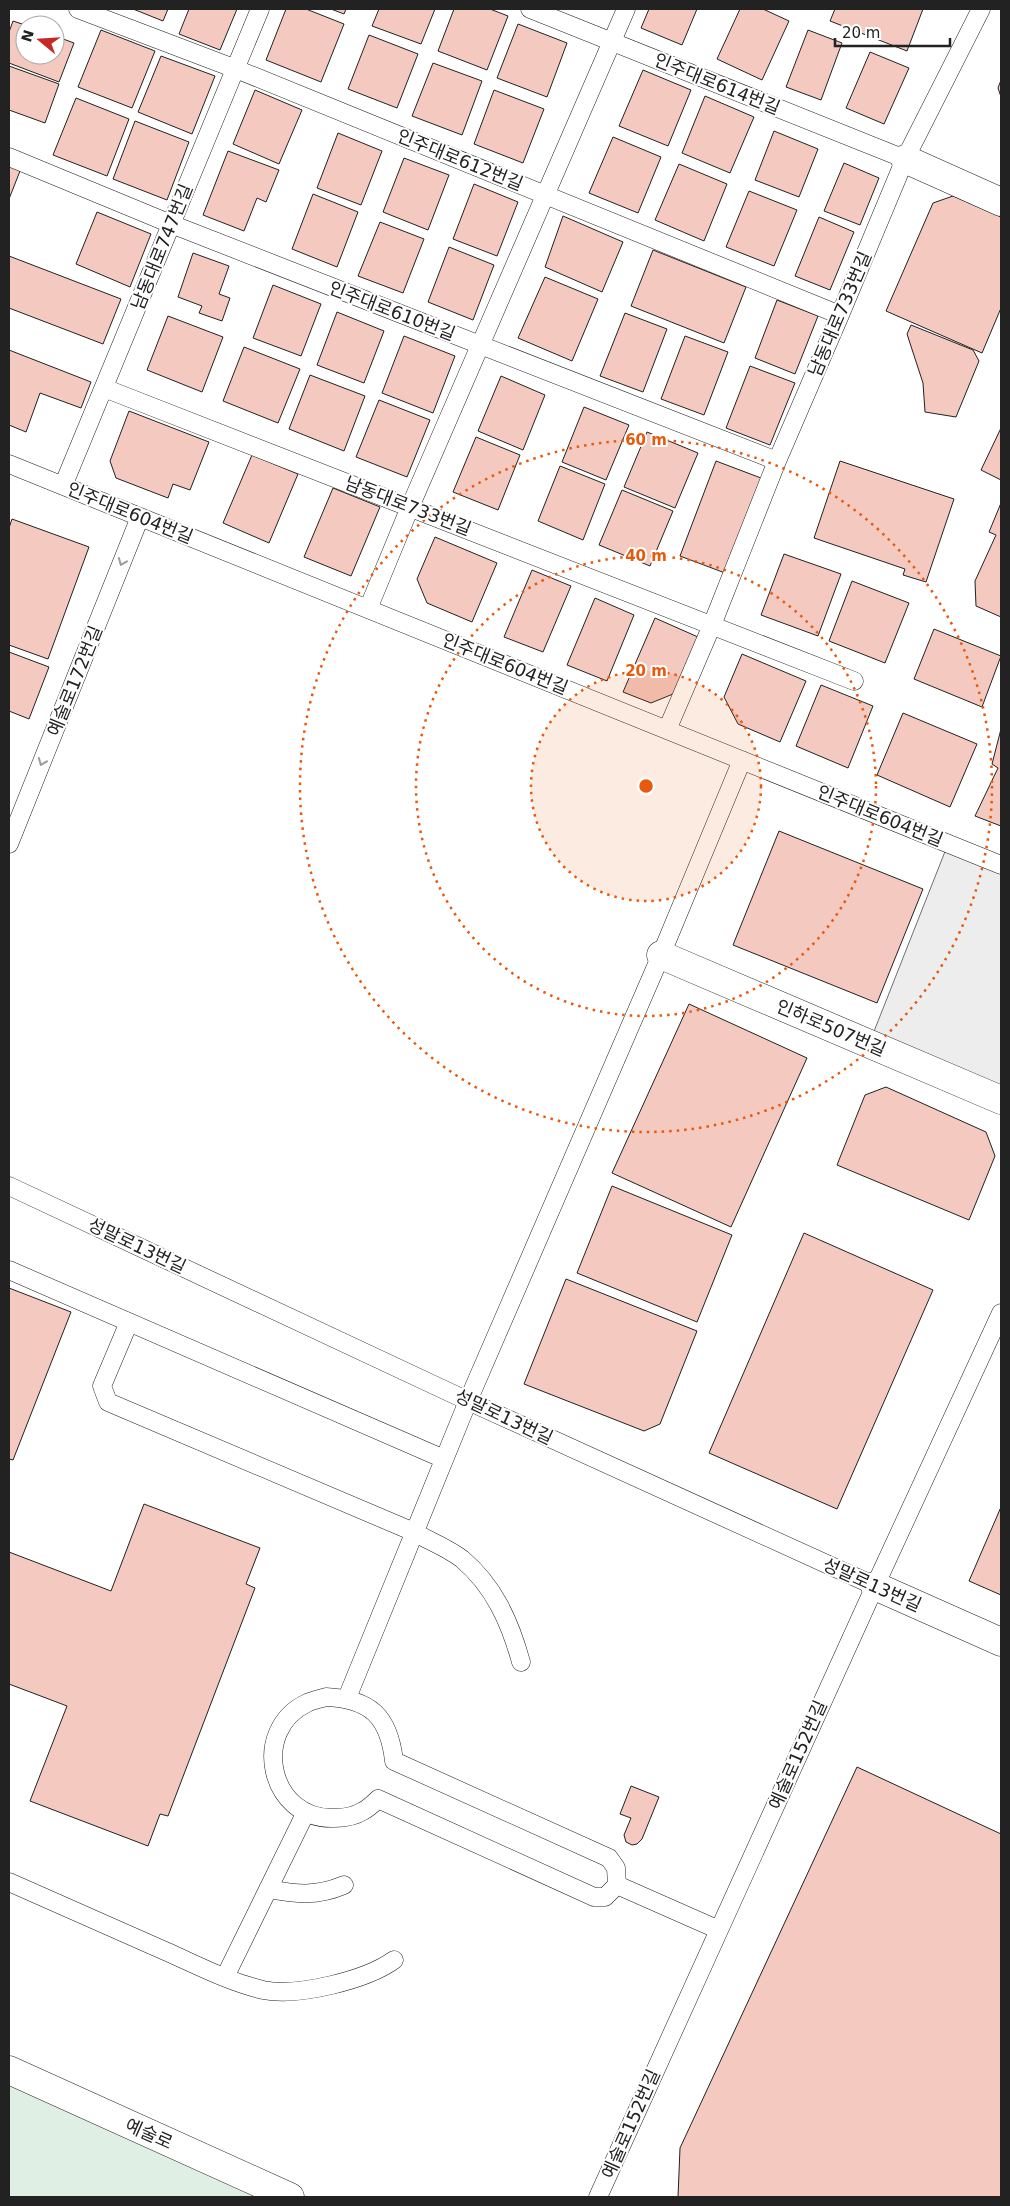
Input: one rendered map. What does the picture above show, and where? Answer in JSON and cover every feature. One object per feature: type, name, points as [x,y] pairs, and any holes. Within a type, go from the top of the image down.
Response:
[{"type":"street","points":[[904,160],[1001,202]]},
{"type":"street","name":"인하로507번길","points":[[661,955],[1001,1100]]},
{"type":"street","name":"성말로13번길","points":[[875,1586],[1001,1642]]},
{"type":"street","name":"예술로","points":[[9,2070],[290,2197]]},
{"type":"lane","name":"인주대로612번길","points":[[78,9],[236,69],[840,316]]},
{"type":"lane","name":"남동대로747번길","points":[[63,486],[260,9]]},
{"type":"lane","name":"인주대로614번길","points":[[530,9],[904,160]]},
{"type":"lane","points":[[368,609],[410,507],[626,9]]},
{"type":"lane","name":"남동대로733번길","points":[[667,730],[712,625],[777,461],[840,316],[904,160],[981,9]]},
{"type":"lane","name":"인주대로610번길","points":[[9,157],[171,224],[777,461]]},
{"type":"lane","name":"남동대로733번길","points":[[104,388],[854,681]]},
{"type":"lane","name":"인주대로604번길","points":[[9,464],[1001,865]]},
{"type":"lane","name":"예술로172번길","points":[[9,844],[140,517]]},
{"type":"lane","points":[[347,1698],[468,1401],[661,955],[742,760]]},
{"type":"lane","name":"성말로13번길","points":[[9,1186],[468,1401],[875,1586]]},
{"type":"lane","points":[[9,1270],[444,1459]]},
{"type":"lane","name":"예술로152번길","points":[[598,2197],[875,1586],[1001,1314]]},
{"type":"lane","points":[[129,1322],[102,1386],[108,1402],[414,1532],[460,1558],[485,1582],[499,1604],[514,1636],[521,1662]]},
{"type":"lane","points":[[326,1697],[347,1698],[366,1706],[382,1720],[392,1739],[394,1760],[609,1858],[616,1868],[618,1885],[605,1897],[594,1897],[378,1799],[363,1811],[345,1818],[325,1818],[305,1814],[291,1802],[279,1786],[273,1768],[274,1748],[280,1730],[291,1714],[307,1703],[326,1697]]},
{"type":"lane","points":[[225,1977],[305,1814]]},
{"type":"lane","points":[[9,1882],[225,1977],[265,1990],[291,1991],[330,1986],[383,1968],[394,1960]]},
{"type":"lane","points":[[618,1885],[719,1930]]},
{"type":"lane","points":[[268,1889],[300,1894],[329,1892],[344,1886]]},
{"type":"green space","points":[[9,2070],[290,2197],[9,2197]]},
{"type":"shaded area","points":[[948,844],[1001,865],[1001,1100],[869,1044]]},
{"type":"building","points":[[133,9],[168,9],[163,21]]},
{"type":"building","points":[[189,9],[237,9],[220,50],[179,34]]},
{"type":"building","points":[[286,9],[306,9],[344,24],[321,82],[266,60]]},
{"type":"building","points":[[331,9],[346,9],[344,14]]},
{"type":"building","points":[[379,9],[435,9],[421,44],[372,26]]},
{"type":"building","points":[[454,9],[490,9],[508,16],[487,70],[438,51]]},
{"type":"building","points":[[649,9],[697,9],[682,45],[641,28]]},
{"type":"building","points":[[740,9],[763,9],[789,21],[762,80],[717,59]]},
{"type":"building","points":[[835,9],[923,9],[907,51],[830,21]]},
{"type":"building","points":[[13,21],[15,22],[15,65],[65,65],[65,40],[74,43],[59,82],[9,63],[9,32]]},
{"type":"building","points":[[518,24],[567,43],[547,97],[497,78]]},
{"type":"building","points":[[101,30],[155,51],[132,108],[78,87]]},
{"type":"building","points":[[808,30],[842,43],[821,100],[786,87]]},
{"type":"building","points":[[369,35],[418,54],[397,108],[348,89]]},
{"type":"building","points":[[870,52],[909,68],[884,124],[846,108]]},
{"type":"building","points":[[161,56],[215,76],[192,134],[138,112]]},
{"type":"building","points":[[433,63],[482,81],[462,135],[412,116]]},
{"type":"building","points":[[9,66],[59,84],[45,123],[9,110]]},
{"type":"building","points":[[643,70],[691,90],[668,146],[619,126]]},
{"type":"building","points":[[1001,80],[1001,97],[998,88]]},
{"type":"building","points":[[255,90],[302,110],[279,164],[233,144]]},
{"type":"building","points":[[494,90],[544,109],[523,163],[474,144]]},
{"type":"building","points":[[705,96],[754,117],[730,173],[682,153]]},
{"type":"building","points":[[76,98],[129,119],[107,176],[53,155]]},
{"type":"building","points":[[135,121],[189,142],[167,200],[113,179]]},
{"type":"building","points":[[774,131],[818,149],[799,197],[755,180]]},
{"type":"building","points":[[338,133],[382,151],[361,205],[317,188]]},
{"type":"building","points":[[613,137],[661,157],[638,213],[589,193]]},
{"type":"building","points":[[228,151],[279,170],[266,202],[257,198],[244,231],[203,215]]},
{"type":"building","points":[[404,158],[449,175],[428,230],[383,212]]},
{"type":"building","points":[[844,163],[879,178],[860,225],[824,211]]},
{"type":"building","points":[[679,164],[727,184],[704,241],[655,220]]},
{"type":"building","points":[[9,166],[20,171],[9,199]]},
{"type":"building","points":[[474,184],[518,202],[497,256],[453,239]]},
{"type":"building","points":[[749,191],[797,210],[774,266],[726,247]]},
{"type":"building","points":[[313,194],[358,212],[337,267],[292,249]]},
{"type":"building","points":[[953,196],[1001,217],[1001,308],[982,353],[886,311],[933,203]]},
{"type":"building","points":[[97,212],[151,234],[130,287],[76,264]]},
{"type":"building","points":[[563,216],[623,242],[602,292],[545,267]]},
{"type":"building","points":[[819,217],[854,232],[830,290],[795,276]]},
{"type":"building","points":[[380,222],[424,239],[403,293],[358,276]]},
{"type":"building","points":[[449,247],[494,265],[473,320],[428,302]]},
{"type":"building","points":[[653,250],[746,287],[724,343],[631,306]]},
{"type":"building","points":[[193,253],[229,266],[219,294],[230,298],[222,321],[199,313],[202,306],[178,297]]},
{"type":"building","points":[[9,256],[121,299],[103,344],[9,308]]},
{"type":"building","points":[[545,277],[598,299],[572,361],[518,338]]},
{"type":"building","points":[[273,285],[321,304],[301,356],[253,338]]},
{"type":"building","points":[[777,300],[818,316],[795,374],[755,358]]},
{"type":"building","points":[[337,312],[384,331],[364,383],[317,365]]},
{"type":"building","points":[[625,313],[667,329],[643,392],[600,376]]},
{"type":"building","points":[[168,316],[223,337],[202,392],[147,370]]},
{"type":"building","points":[[911,325],[973,350],[979,361],[956,417],[925,412],[923,383],[907,334]]},
{"type":"building","points":[[404,336],[455,356],[433,413],[382,393]]},
{"type":"building","points":[[685,336],[728,352],[704,415],[661,399]]},
{"type":"building","points":[[244,347],[300,369],[278,423],[223,401]]},
{"type":"building","points":[[9,350],[91,382],[81,408],[40,393],[26,432],[9,425]]},
{"type":"building","points":[[750,366],[795,383],[770,445],[726,428]]},
{"type":"building","points":[[310,375],[365,396],[344,451],[289,429]]},
{"type":"building","points":[[501,376],[545,395],[523,450],[478,431]]},
{"type":"building","points":[[379,400],[430,420],[407,477],[356,457]]},
{"type":"building","points":[[584,407],[629,425],[606,480],[562,462]]},
{"type":"building","points":[[129,411],[209,442],[190,490],[173,484],[168,498],[116,478],[110,461]]},
{"type":"building","points":[[1001,428],[1001,480],[981,470]]},
{"type":"building","points":[[647,432],[698,453],[675,508],[624,487]]},
{"type":"building","points":[[476,437],[520,455],[498,510],[453,492]]},
{"type":"building","points":[[252,455],[298,474],[269,543],[223,523]]},
{"type":"building","points":[[716,461],[761,478],[725,573],[680,556]]},
{"type":"building","points":[[840,461],[954,499],[926,582],[903,575],[905,569],[814,538]]},
{"type":"building","points":[[560,466],[605,484],[583,540],[538,521]]},
{"type":"building","points":[[333,488],[380,507],[351,576],[304,557]]},
{"type":"building","points":[[622,490],[673,511],[650,566],[599,545]]},
{"type":"building","points":[[1001,503],[1001,617],[976,606],[975,581],[996,535],[989,532]]},
{"type":"building","points":[[12,519],[89,547],[48,659],[9,645],[9,528]]},
{"type":"building","points":[[435,537],[497,563],[472,622],[427,603],[417,579]]},
{"type":"building","points":[[784,554],[841,574],[818,636],[761,615]]},
{"type":"building","points":[[532,570],[571,586],[543,652],[504,637]]},
{"type":"building","points":[[852,581],[909,603],[885,663],[829,641]]},
{"type":"building","points":[[595,598],[634,615],[607,681],[567,665]]},
{"type":"building","points":[[655,618],[698,637],[673,694],[651,703],[623,692]]},
{"type":"building","points":[[934,629],[1001,656],[982,707],[914,679]]},
{"type":"building","points":[[9,652],[49,667],[29,719],[9,711]]},
{"type":"building","points":[[742,654],[806,681],[780,742],[738,724],[724,697]]},
{"type":"building","points":[[821,685],[873,706],[848,768],[796,746]]},
{"type":"building","points":[[903,713],[977,744],[950,807],[877,775]]},
{"type":"building","points":[[1001,729],[1001,826],[975,816],[998,768],[992,764]]},
{"type":"building","points":[[779,831],[923,889],[877,1003],[733,945]]},
{"type":"building","points":[[689,1004],[807,1058],[731,1227],[612,1173]]},
{"type":"building","points":[[886,1087],[986,1132],[995,1156],[969,1220],[837,1165],[865,1095]]},
{"type":"building","points":[[612,1186],[732,1235],[697,1322],[577,1273]]},
{"type":"building","points":[[804,1233],[933,1290],[837,1509],[709,1453]]},
{"type":"building","points":[[566,1279],[697,1331],[660,1424],[644,1431],[524,1384]]},
{"type":"building","points":[[9,1288],[71,1312],[13,1460],[9,1459]]},
{"type":"building","points":[[144,1504],[260,1548],[246,1584],[255,1588],[168,1816],[160,1814],[148,1846],[30,1801],[67,1706],[9,1684],[9,1552],[111,1591]]},
{"type":"building","points":[[1001,1507],[1001,1595],[969,1581]]},
{"type":"building","points":[[857,1767],[1001,1834],[1001,2197],[678,2197],[680,2148]]},
{"type":"building","points":[[631,1786],[659,1797],[642,1839],[637,1844],[632,1845],[626,1842],[624,1835],[631,1818],[620,1814]]}]
